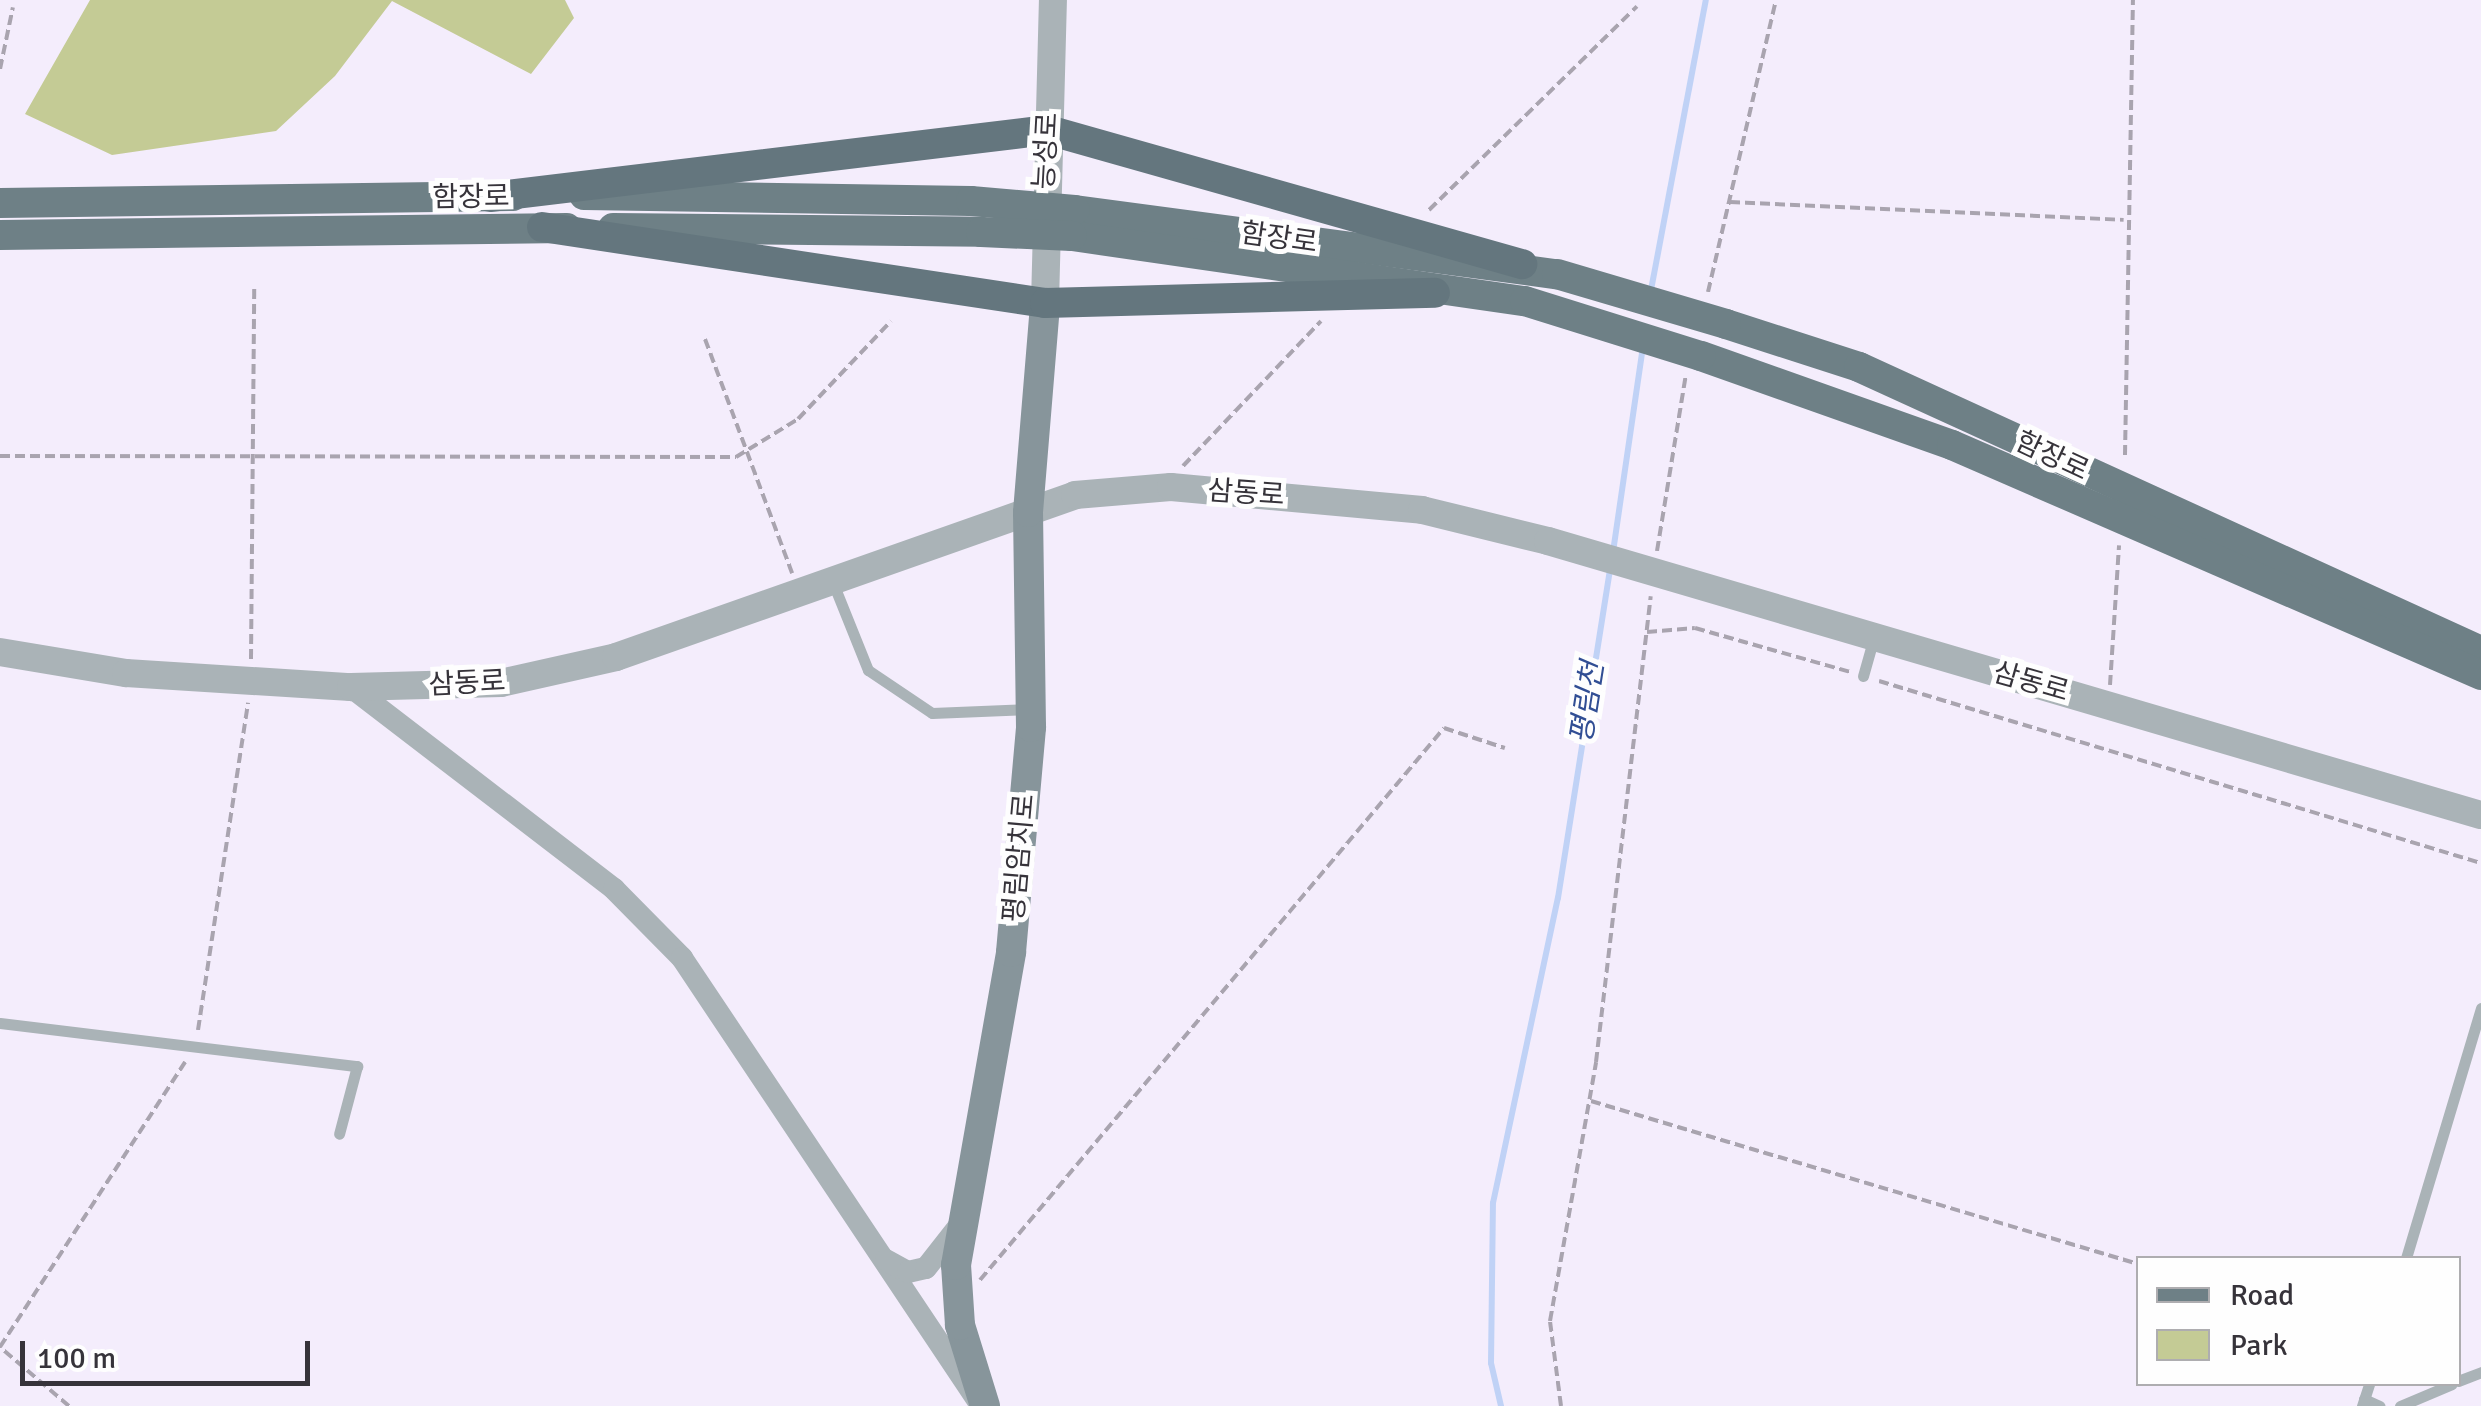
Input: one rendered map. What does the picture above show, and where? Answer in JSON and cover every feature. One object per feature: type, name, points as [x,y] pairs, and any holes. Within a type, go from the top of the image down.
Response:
[{"type":"highway","points":[[490,197],[1048,130],[1522,264]]},
{"type":"highway","points":[[542,227],[1045,302],[1434,293]]},
{"type":"main road","name":"함장로","points":[[0,203],[490,197],[971,201],[1434,293],[1525,301],[1952,445],[2481,675]]},
{"type":"main road","name":"함장로","points":[[0,235],[542,227],[981,232],[1074,223],[1522,264],[1859,367],[2481,651]]},
{"type":"main road","name":"평림암치로","points":[[983,1406],[956,1290],[961,1223],[1011,952],[1031,709],[1028,512],[1045,302]]},
{"type":"street","name":"능성로","points":[[1045,302],[1053,0]]},
{"type":"street","name":"삼동로","points":[[0,652],[251,681],[351,687],[535,678],[1028,512],[1098,491],[1171,487],[1422,510],[1548,541],[2481,815]]},
{"type":"street","points":[[351,687],[614,889],[682,958],[983,1406]]},
{"type":"street","points":[[878,1254],[900,1270],[926,1268],[961,1223]]},
{"type":"lane","points":[[832,580],[868,670],[932,713],[1031,709]]},
{"type":"lane","points":[[1863,676],[1874,636]]},
{"type":"lane","points":[[2407,1256],[2481,1008]]},
{"type":"lane","points":[[0,1023],[357,1066],[338,1134]]},
{"type":"lane","points":[[2400,1406],[2446,1386]]},
{"type":"lane","points":[[2363,1403],[2380,1406]]},
{"type":"path","points":[[1706,298],[1776,0]]},
{"type":"path","points":[[2126,455],[2126,220],[2134,0]]},
{"type":"path","points":[[1429,210],[1637,6]]},
{"type":"path","points":[[0,69],[14,8]]},
{"type":"path","points":[[1730,202],[2126,220]]},
{"type":"path","points":[[69,1406],[0,1347],[193,1046],[251,681],[254,284]]},
{"type":"path","points":[[1171,487],[1328,314]]},
{"type":"path","points":[[0,456],[252,459],[748,454],[798,419],[891,321]]},
{"type":"path","points":[[705,339],[799,591]]},
{"type":"path","points":[[1561,1406],[1550,1322],[1591,1100],[1647,632],[1648,572],[1694,361]]},
{"type":"path","points":[[2108,704],[2119,534]]},
{"type":"path","points":[[1647,632],[1696,628],[2430,840],[2481,863]]},
{"type":"path","points":[[956,1290],[989,1270],[1444,728],[1505,748]]},
{"type":"path","points":[[1591,1100],[2136,1263]]},
{"type":"green space","points":[[90,0],[565,0],[574,18],[531,74],[392,1],[335,76],[276,131],[112,155],[25,114]]},
{"type":"waterway","name":"평림천","points":[[1651,290],[1706,0]]},
{"type":"waterway","name":"평림천","points":[[1613,552],[1643,347]]},
{"type":"waterway","name":"평림천","points":[[1501,1406],[1491,1363],[1493,1203],[1558,898],[1610,570]]}]
